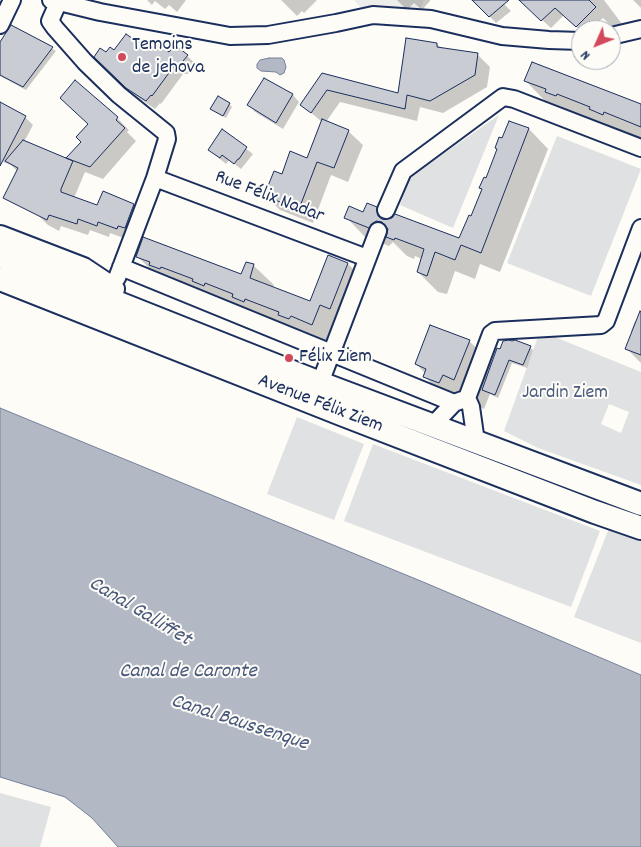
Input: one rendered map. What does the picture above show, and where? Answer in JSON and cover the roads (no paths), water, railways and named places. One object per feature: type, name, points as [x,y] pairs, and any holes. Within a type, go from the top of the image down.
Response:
[{"type":"main road","name":"Avenue Félix Ziem","points":[[0,237],[83,269],[110,294]]},
{"type":"main road","name":"Avenue Félix Ziem","points":[[0,256],[110,294],[320,382],[641,504]]},
{"type":"main road","name":"Avenue Félix Ziem","points":[[0,279],[586,509],[641,528]]},
{"type":"street","points":[[0,25],[12,0]]},
{"type":"street","points":[[110,294],[155,178],[167,139],[166,133],[119,95],[85,62],[55,28],[50,21],[55,1],[101,6],[230,36],[268,35],[373,15],[431,19],[502,36],[571,41]]},
{"type":"street","points":[[621,34],[641,29]]},
{"type":"street","points":[[386,210],[403,171],[503,97],[514,99],[641,148]]},
{"type":"street","name":"Rue Félix Nadar","points":[[155,178],[367,258]]},
{"type":"street","points":[[432,426],[460,401],[491,334],[495,330],[601,326],[605,322],[641,228]]},
{"type":"street","name":"Avenue Félix Ziem","points":[[320,382],[378,231]]},
{"type":"street","points":[[121,267],[331,353],[460,401],[471,407],[476,442]]},
{"type":"water","points":[[282,58],[284,60],[286,67],[284,73],[280,75],[276,72],[261,71],[257,68],[260,60]]},
{"type":"water","name":"Canal de Caronte","points":[[0,408],[428,584],[641,675],[641,847],[118,847],[92,818],[65,797],[0,777]]},
{"type":"place","name":"Temoins de jehova","points":[[122,57]]},
{"type":"place","name":"Félix Ziem","points":[[289,358]]},
{"type":"park label","name":"Jardin Ziem","points":[[565,394]]},
{"type":"water label","name":"Canal Galliffet","points":[[139,613]]},
{"type":"water label","name":"Canal Baussenque","points":[[239,724]]}]
